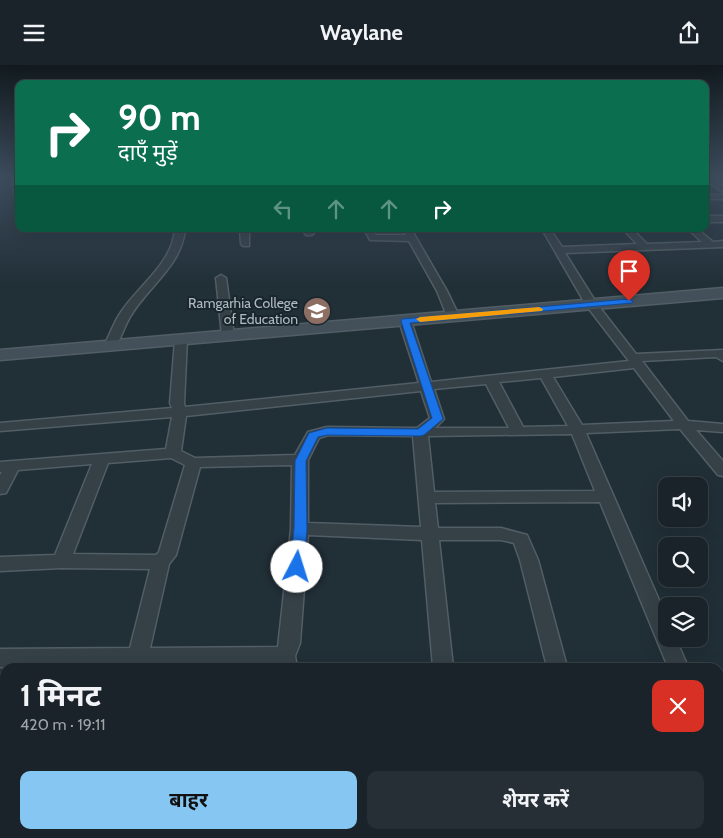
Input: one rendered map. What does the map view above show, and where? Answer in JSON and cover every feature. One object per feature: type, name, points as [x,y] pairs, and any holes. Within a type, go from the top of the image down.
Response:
[{"type":"main road","points":[[0,355],[723,293]]},
{"type":"street","points":[[709,219],[723,219]]},
{"type":"street","points":[[110,346],[125,315],[173,254],[179,240],[180,232]]},
{"type":"street","points":[[244,232],[246,244]]},
{"type":"street","points":[[370,232],[373,239],[410,233],[442,291],[453,317]]},
{"type":"street","points":[[548,232],[592,305],[684,425],[723,471]]},
{"type":"street","points":[[630,232],[645,247]]},
{"type":"street","points":[[696,232],[710,244]]},
{"type":"street","points":[[558,250],[723,243]]},
{"type":"street","points":[[222,278],[228,336]]},
{"type":"street","points":[[405,321],[437,419],[420,432]]},
{"type":"street","points":[[173,453],[180,412],[177,403],[181,340]]},
{"type":"street","points":[[0,427],[180,412],[545,374],[635,361],[722,354]]},
{"type":"street","points":[[545,374],[577,429],[676,663]]},
{"type":"street","points":[[491,380],[518,432]]},
{"type":"street","points":[[0,658],[137,663],[286,662],[290,643],[300,529],[300,461],[313,435],[327,431],[518,432],[684,425],[723,428]]},
{"type":"street","points":[[420,432],[443,663]]},
{"type":"street","points":[[0,489],[6,467],[173,453],[193,463],[209,461],[300,461]]},
{"type":"street","points":[[61,561],[102,459]]},
{"type":"street","points":[[137,663],[161,562],[167,555],[193,463]]},
{"type":"street","points":[[427,498],[604,495]]},
{"type":"street","points":[[300,529],[430,534],[501,534],[521,539],[556,663]]},
{"type":"street","points":[[0,564],[61,561],[161,562]]},
{"type":"slow traffic","points":[[420,319],[539,309]]},
{"type":"place","name":"Ramgarhia College of Education","points":[[317,311]]},
{"type":"route","points":[[297,567],[300,529],[300,461],[313,435],[327,431],[420,432],[437,419],[405,321],[629,301]]}]
